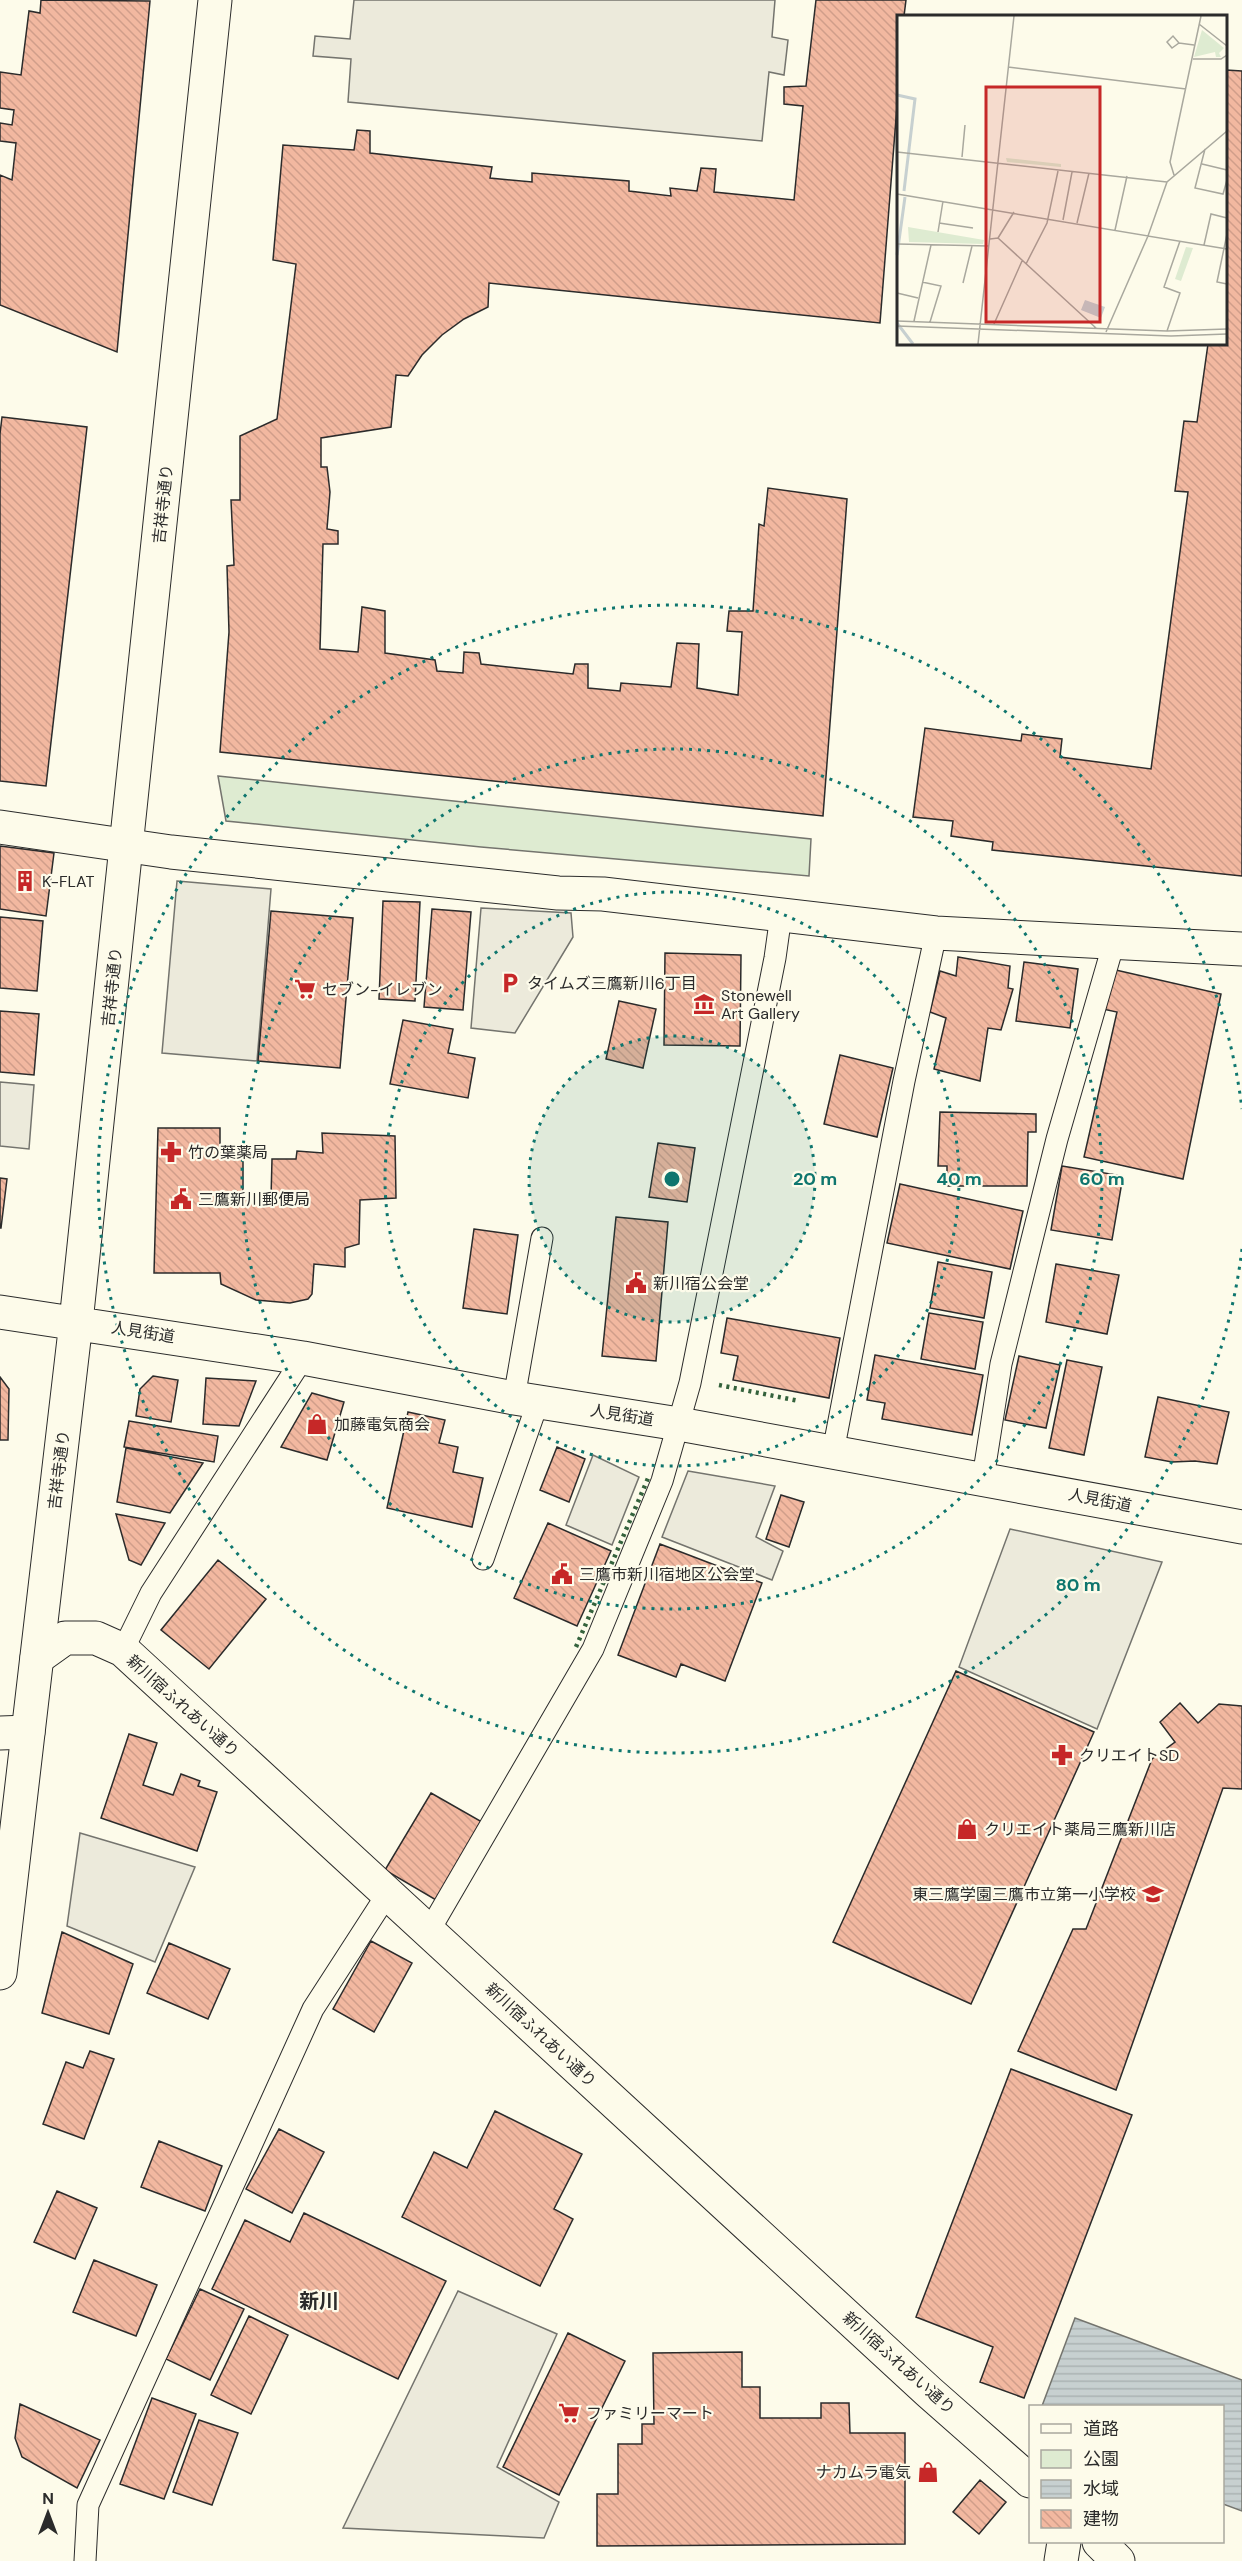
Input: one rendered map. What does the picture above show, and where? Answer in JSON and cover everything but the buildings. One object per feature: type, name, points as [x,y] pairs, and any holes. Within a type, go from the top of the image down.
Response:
[{"type":"main road","name":"吉祥寺通り","points":[[0,1973],[14,1733],[37,1658],[76,1322],[215,0]]},
{"type":"main road","points":[[0,827],[127,846],[558,893],[603,894],[936,933],[1242,949]]},
{"type":"main road","name":"人見街道","points":[[0,1312],[303,1358],[526,1400],[679,1424],[983,1478],[1242,1527]]},
{"type":"main road","name":"新川宿ふれあい通り","points":[[37,1658],[65,1638],[96,1638],[123,1650],[929,2392],[1029,2480]]},
{"type":"main road","points":[[1061,2561],[1064,2543]]},
{"type":"main road","points":[[1101,2543],[1118,2561]]},
{"type":"lane","points":[[429,1931],[593,1649],[662,1481],[690,1383],[781,915]]},
{"type":"lane","points":[[833,1452],[904,1081],[936,933]]},
{"type":"lane","points":[[983,1478],[1001,1364],[1057,1139],[1114,942]]},
{"type":"lane","points":[[483,1559],[526,1400],[542,1238]]},
{"type":"lane","points":[[123,1650],[151,1593],[303,1358]]},
{"type":"lane","points":[[85,2561],[88,2505],[313,2009],[388,1893]]},
{"type":"green space","points":[[218,776],[811,839],[809,876],[481,847],[226,821]]},
{"type":"shaded area","points":[[354,0],[775,0],[772,37],[788,40],[784,75],[769,72],[762,141],[348,102],[351,59],[313,56],[315,36],[350,39]]},
{"type":"shaded area","points":[[177,881],[271,889],[257,1061],[162,1053]]},
{"type":"shaded area","name":"タイムズ三鷹新川6丁目","points":[[481,908],[571,913],[573,937],[515,1033],[471,1028]]},
{"type":"shaded area","points":[[0,1082],[34,1085],[29,1149],[0,1146]]},
{"type":"shaded area","points":[[593,1455],[639,1477],[612,1545],[566,1525]]},
{"type":"shaded area","points":[[688,1471],[775,1486],[756,1537],[783,1551],[772,1580],[662,1537]]},
{"type":"shaded area","points":[[1010,1529],[1162,1562],[1097,1729],[959,1667]]},
{"type":"shaded area","points":[[80,1833],[195,1867],[155,1962],[67,1926]]},
{"type":"shaded area","points":[[458,2291],[557,2334],[497,2467],[559,2502],[544,2538],[343,2528]]},
{"type":"water","points":[[1075,2318],[1242,2380],[1242,2511],[1224,2504],[1224,2405],[1042,2405]]},
{"type":"hedge","points":[[719,1385],[799,1401]]},
{"type":"hedge","points":[[576,1647],[649,1476]]},
{"type":"place","name":"K-FLAT","points":[[25,881]]},
{"type":"place","name":"タイムズ三鷹新川6丁目","points":[[510,983]]},
{"type":"place","name":"セブン-イレブン","points":[[305,989]]},
{"type":"place","name":"Stonewell Art Gallery","points":[[704,1004]]},
{"type":"place","name":"竹の葉薬局","points":[[171,1152]]},
{"type":"place","name":"三鷹新川郵便局","points":[[181,1199]]},
{"type":"place","name":"新川宿公会堂","points":[[636,1283]]},
{"type":"place","name":"加藤電気商会","points":[[317,1424]]},
{"type":"place","name":"三鷹市新川宿地区公会堂","points":[[562,1574]]},
{"type":"place","name":"クリエイトSD","points":[[1062,1755]]},
{"type":"place","name":"クリエイト薬局三鷹新川店","points":[[967,1829]]},
{"type":"place","name":"東三鷹学園三鷹市立第一小学校","points":[[1153,1894]]},
{"type":"place","name":"ファミリーマート","points":[[569,2413]]},
{"type":"place","name":"ナカムラ電気","points":[[928,2472]]},
{"type":"district","name":"新川","points":[[319,2301]]}]
